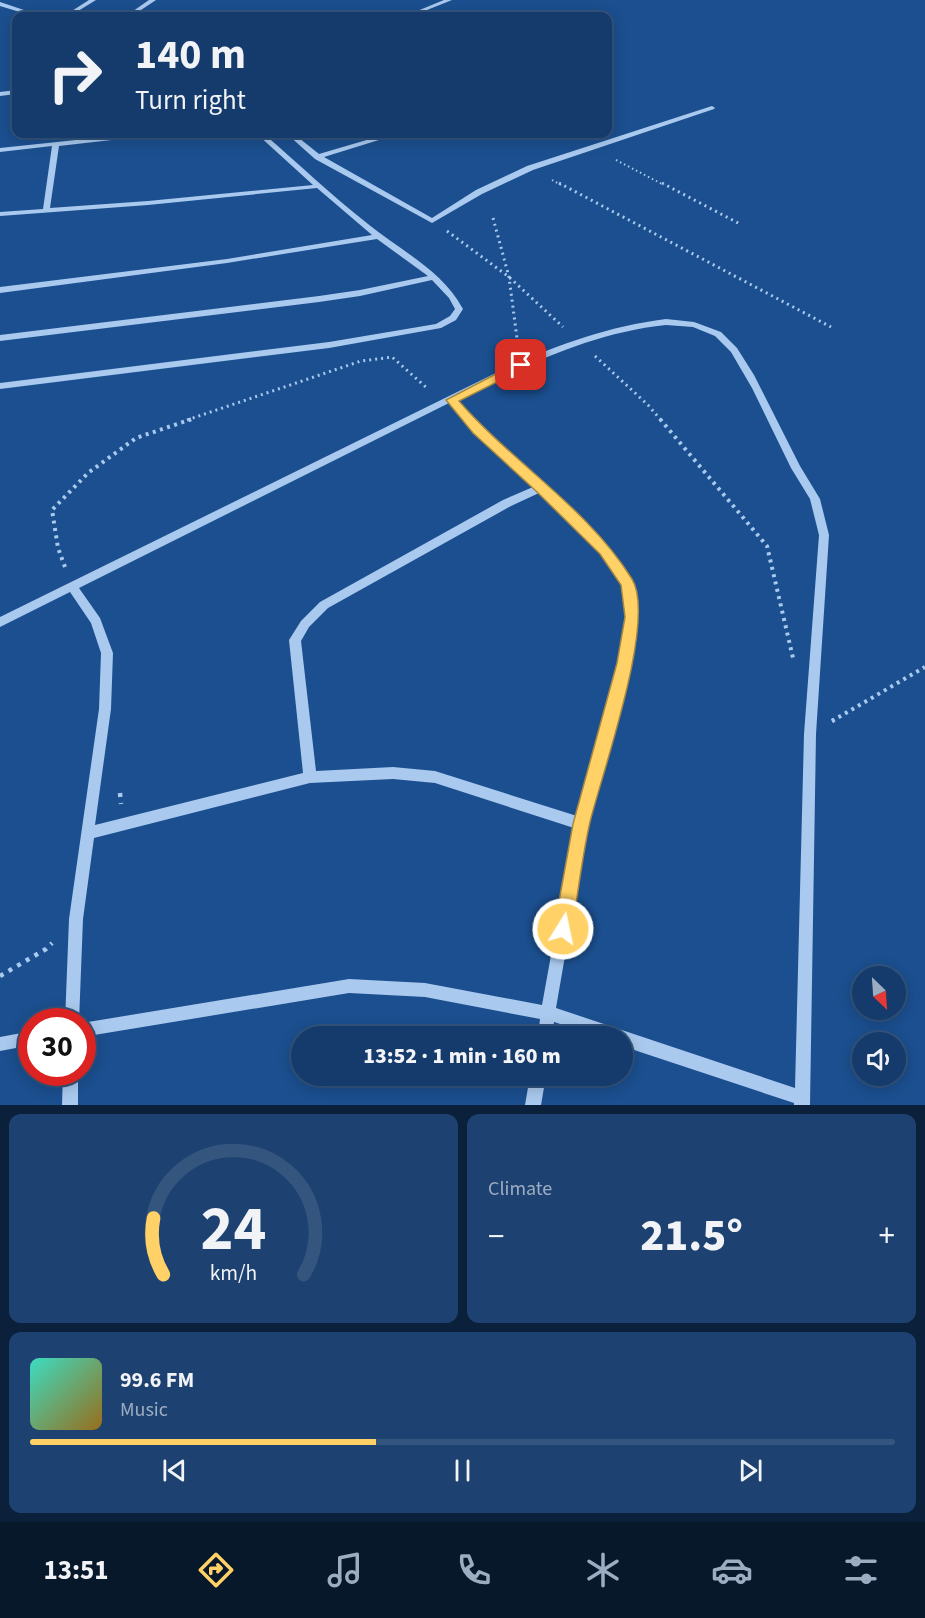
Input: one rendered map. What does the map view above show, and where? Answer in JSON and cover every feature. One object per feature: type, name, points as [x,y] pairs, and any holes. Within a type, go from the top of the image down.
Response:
[{"type":"street","points":[[74,12],[93,0]]},
{"type":"street","points":[[135,12],[153,0]]},
{"type":"street","points":[[418,12],[449,0]]},
{"type":"street","points":[[0,4],[25,12]]},
{"type":"street","points":[[295,138],[318,158],[432,220],[479,192],[530,168],[712,108]]},
{"type":"street","points":[[0,150],[107,138]]},
{"type":"street","points":[[0,386],[329,345],[438,326],[453,318],[459,309],[455,298],[433,277],[378,236],[265,138]]},
{"type":"street","points":[[318,158],[380,138]]},
{"type":"street","points":[[46,211],[56,143]]},
{"type":"street","points":[[0,214],[320,186]]},
{"type":"street","points":[[0,290],[238,259],[378,236]]},
{"type":"street","points":[[0,338],[319,298],[433,277]]},
{"type":"street","points":[[0,622],[521,365],[580,342],[626,328],[669,321],[696,324],[719,334],[732,347],[816,503],[824,535],[810,734],[802,1101],[633,1042]]},
{"type":"street","points":[[452,400],[478,430],[604,550],[628,584],[632,617],[625,663],[582,824],[546,1026]]},
{"type":"street","points":[[310,777],[295,640],[304,624],[324,605],[507,503],[541,488]]},
{"type":"street","points":[[73,587],[96,621],[107,653],[105,709],[76,919],[73,1008]]},
{"type":"street","points":[[88,833],[310,777],[393,773],[435,777],[582,824]]},
{"type":"street","points":[[96,1028],[349,986],[425,990],[549,1013],[588,1026]]},
{"type":"street","points":[[0,1044],[18,1041]]},
{"type":"street","points":[[70,1105],[71,1086]]},
{"type":"street","points":[[533,1105],[536,1086]]},
{"type":"path","points":[[594,148],[740,224]]},
{"type":"path","points":[[530,168],[831,327]]},
{"type":"path","points":[[493,218],[509,277],[521,365]]},
{"type":"path","points":[[432,220],[509,277],[648,405],[767,546],[795,668]]},
{"type":"path","points":[[73,587],[58,548],[52,510],[88,473],[136,438],[361,361],[392,357],[428,389],[452,400]]},
{"type":"path","points":[[810,734],[925,667]]},
{"type":"route","points":[[521,365],[452,400],[478,430],[604,550],[628,584],[632,617],[625,663],[582,824],[563,929]]}]
